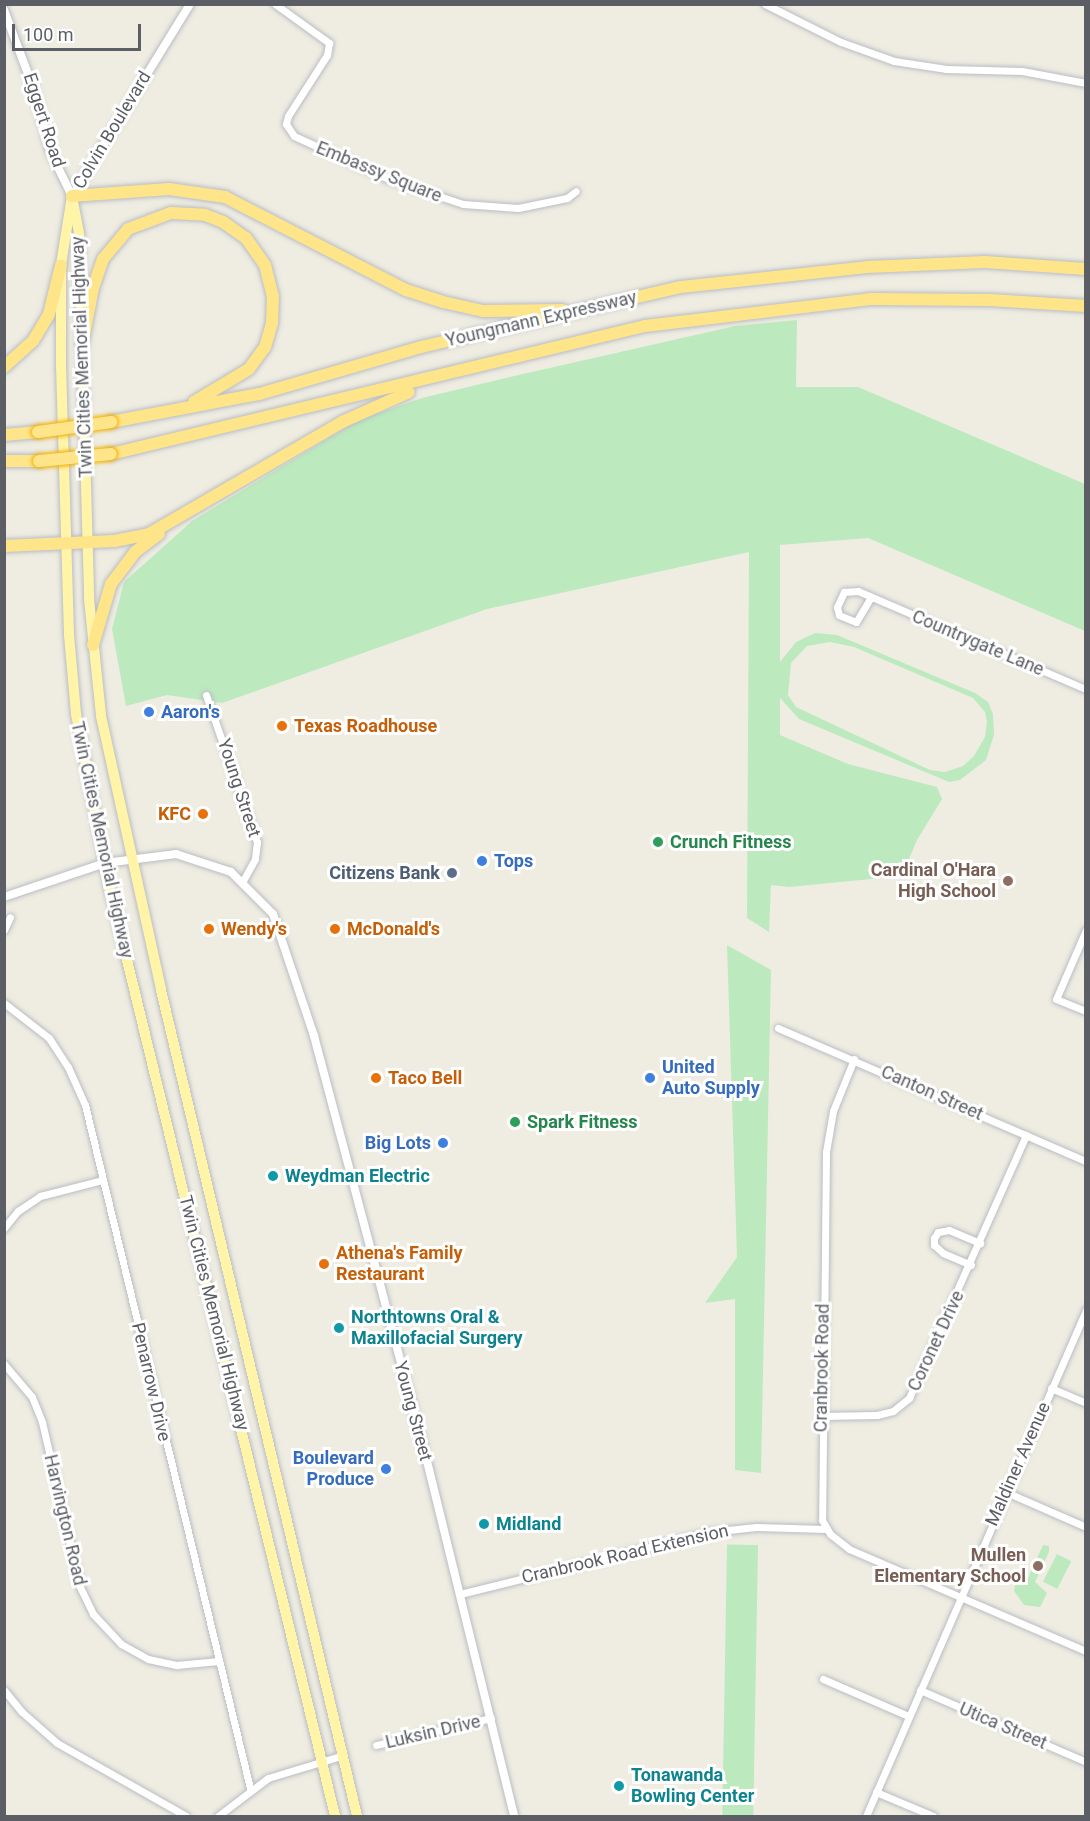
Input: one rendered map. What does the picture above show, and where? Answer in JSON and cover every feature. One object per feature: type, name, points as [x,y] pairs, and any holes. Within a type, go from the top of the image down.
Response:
[{"type":"highway","points":[[72,196],[169,189],[225,196],[406,290],[443,302],[483,311],[594,308]]},
{"type":"highway","points":[[82,345],[93,288],[104,259],[128,229],[157,215],[188,212],[204,215],[236,229],[255,249],[271,281],[273,310],[265,347],[238,378],[165,413]]},
{"type":"highway","name":"Youngmann Expressway","points":[[4,435],[111,422],[259,394],[421,347],[681,287],[867,267],[985,262],[1086,269]]},
{"type":"highway","points":[[4,367],[33,341],[50,314],[61,265]]},
{"type":"highway","name":"Youngmann Expressway","points":[[4,462],[111,454],[440,378],[645,327],[870,300],[990,300],[1086,306]]},
{"type":"highway","points":[[4,546],[65,545],[134,539],[174,522],[342,422],[440,378]]},
{"type":"highway","points":[[93,645],[109,588],[122,567],[174,522]]},
{"type":"main road","name":"Twin Cities Memorial Highway","points":[[72,196],[61,265],[65,545],[76,714],[105,863],[335,1816]]},
{"type":"main road","name":"Twin Cities Memorial Highway","points":[[72,196],[79,234],[87,543],[93,645],[101,717],[131,857],[357,1816]]},
{"type":"street","name":"Colvin Boulevard","points":[[72,196],[190,4]]},
{"type":"street","name":"Embassy Square","points":[[275,4],[326,37],[327,55],[286,120],[294,136],[389,179],[463,204],[518,207],[567,198],[576,191]]},
{"type":"street","points":[[765,4],[841,42],[894,61],[946,69],[1022,70],[1086,83]]},
{"type":"street","name":"Eggert Road","points":[[4,10],[33,87],[50,151],[72,196]]},
{"type":"street","name":"Countrygate Lane","points":[[871,597],[856,622],[839,615],[837,607],[844,592],[858,591],[1086,689]]},
{"type":"street","name":"Young Street","points":[[206,695],[257,842],[255,859],[243,881]]},
{"type":"street","name":"Young Street","points":[[105,863],[131,857],[176,854],[217,864],[243,881],[263,901],[280,929],[308,1013],[460,1594],[514,1816]]},
{"type":"street","points":[[4,897],[105,863]]},
{"type":"street","points":[[4,930],[10,917]]},
{"type":"street","points":[[1086,930],[1056,999],[1086,1011]]},
{"type":"street","name":"Penarrow Drive","points":[[4,1003],[38,1027],[68,1067],[85,1105],[250,1788]]},
{"type":"street","name":"Canton Street","points":[[778,1028],[1086,1161]]},
{"type":"street","name":"Cranbrook Road","points":[[826,1529],[820,1510],[826,1152],[833,1111],[854,1059]]},
{"type":"street","name":"Coronet Drive","points":[[821,1416],[877,1416],[893,1411],[909,1398],[971,1265],[1026,1135]]},
{"type":"street","points":[[4,1228],[18,1211],[40,1196],[103,1180]]},
{"type":"street","points":[[971,1265],[943,1253],[934,1245],[934,1238],[938,1232],[949,1230],[980,1244]]},
{"type":"street","name":"Maldiner Avenue","points":[[866,1816],[1086,1310]]},
{"type":"street","name":"Harvington Road","points":[[4,1364],[32,1397],[42,1422],[80,1587],[93,1614],[121,1644],[148,1659],[177,1665],[218,1660]]},
{"type":"street","points":[[1052,1388],[1086,1403]]},
{"type":"street","points":[[1006,1492],[1086,1527]]},
{"type":"street","name":"Cranbrook Road Extension","points":[[460,1594],[710,1532],[756,1527],[826,1529]]},
{"type":"street","points":[[826,1529],[849,1549],[1086,1651]]},
{"type":"street","points":[[823,1679],[909,1716]]},
{"type":"street","points":[[4,1690],[22,1712],[57,1743],[186,1816]]},
{"type":"street","name":"Utica Street","points":[[920,1690],[1086,1762]]},
{"type":"street","name":"Luksin Drive","points":[[376,1745],[491,1718]]},
{"type":"street","points":[[218,1816],[250,1788],[287,1769],[344,1755]]},
{"type":"street","points":[[876,1792],[933,1816]]},
{"type":"green space","points":[[797,320],[796,387],[858,387],[1085,484],[1085,631],[868,538],[780,545],[780,662],[796,642],[815,633],[837,635],[975,693],[988,702],[993,714],[994,735],[986,760],[960,780],[949,782],[799,719],[780,698],[780,735],[848,764],[937,787],[942,799],[917,840],[902,876],[789,887],[771,885],[769,932],[747,918],[749,552],[487,609],[222,703],[167,695],[126,706],[112,629],[124,582],[192,521],[359,420],[422,398],[735,326]],"holes":[[[830,642],[854,647],[973,698],[985,712],[987,722],[985,737],[974,756],[963,766],[945,772],[930,770],[796,707],[788,695],[791,663],[807,646]]]},
{"type":"green space","points":[[727,945],[771,970],[761,1473],[735,1470],[735,1299],[705,1303],[737,1257]]},
{"type":"green space","points":[[727,1544],[758,1545],[753,1816],[722,1815]]},
{"type":"green space","points":[[1043,1545],[1049,1546],[1049,1552],[1035,1582],[1047,1593],[1040,1607],[1024,1605],[1014,1591],[1016,1577],[1028,1578]]},
{"type":"green space","points":[[1057,1554],[1071,1561],[1057,1589],[1043,1582]]},
{"type":"place","name":"Aaron's","points":[[149,712]]},
{"type":"place","name":"Texas Roadhouse","points":[[282,726]]},
{"type":"place","name":"KFC","points":[[203,814]]},
{"type":"place","name":"Crunch Fitness","points":[[658,842]]},
{"type":"place","name":"Tops","points":[[482,861]]},
{"type":"place","name":"Citizens Bank","points":[[452,873]]},
{"type":"place","name":"Cardinal O'Hara High School","points":[[1008,881]]},
{"type":"place","name":"Wendy's","points":[[209,929]]},
{"type":"place","name":"McDonald's","points":[[335,929]]},
{"type":"place","name":"Taco Bell","points":[[376,1078]]},
{"type":"place","name":"United Auto Supply","points":[[650,1078]]},
{"type":"place","name":"Spark Fitness","points":[[515,1122]]},
{"type":"place","name":"Big Lots","points":[[443,1143]]},
{"type":"place","name":"Weydman Electric","points":[[273,1176]]},
{"type":"place","name":"Athena's Family Restaurant","points":[[324,1264]]},
{"type":"place","name":"Northtowns Oral & Maxillofacial Surgery","points":[[339,1328]]},
{"type":"place","name":"Boulevard Produce","points":[[386,1469]]},
{"type":"place","name":"Midland","points":[[484,1524]]},
{"type":"place","name":"Mullen Elementary School","points":[[1038,1566]]},
{"type":"place","name":"Tonawanda Bowling Center","points":[[619,1786]]}]
